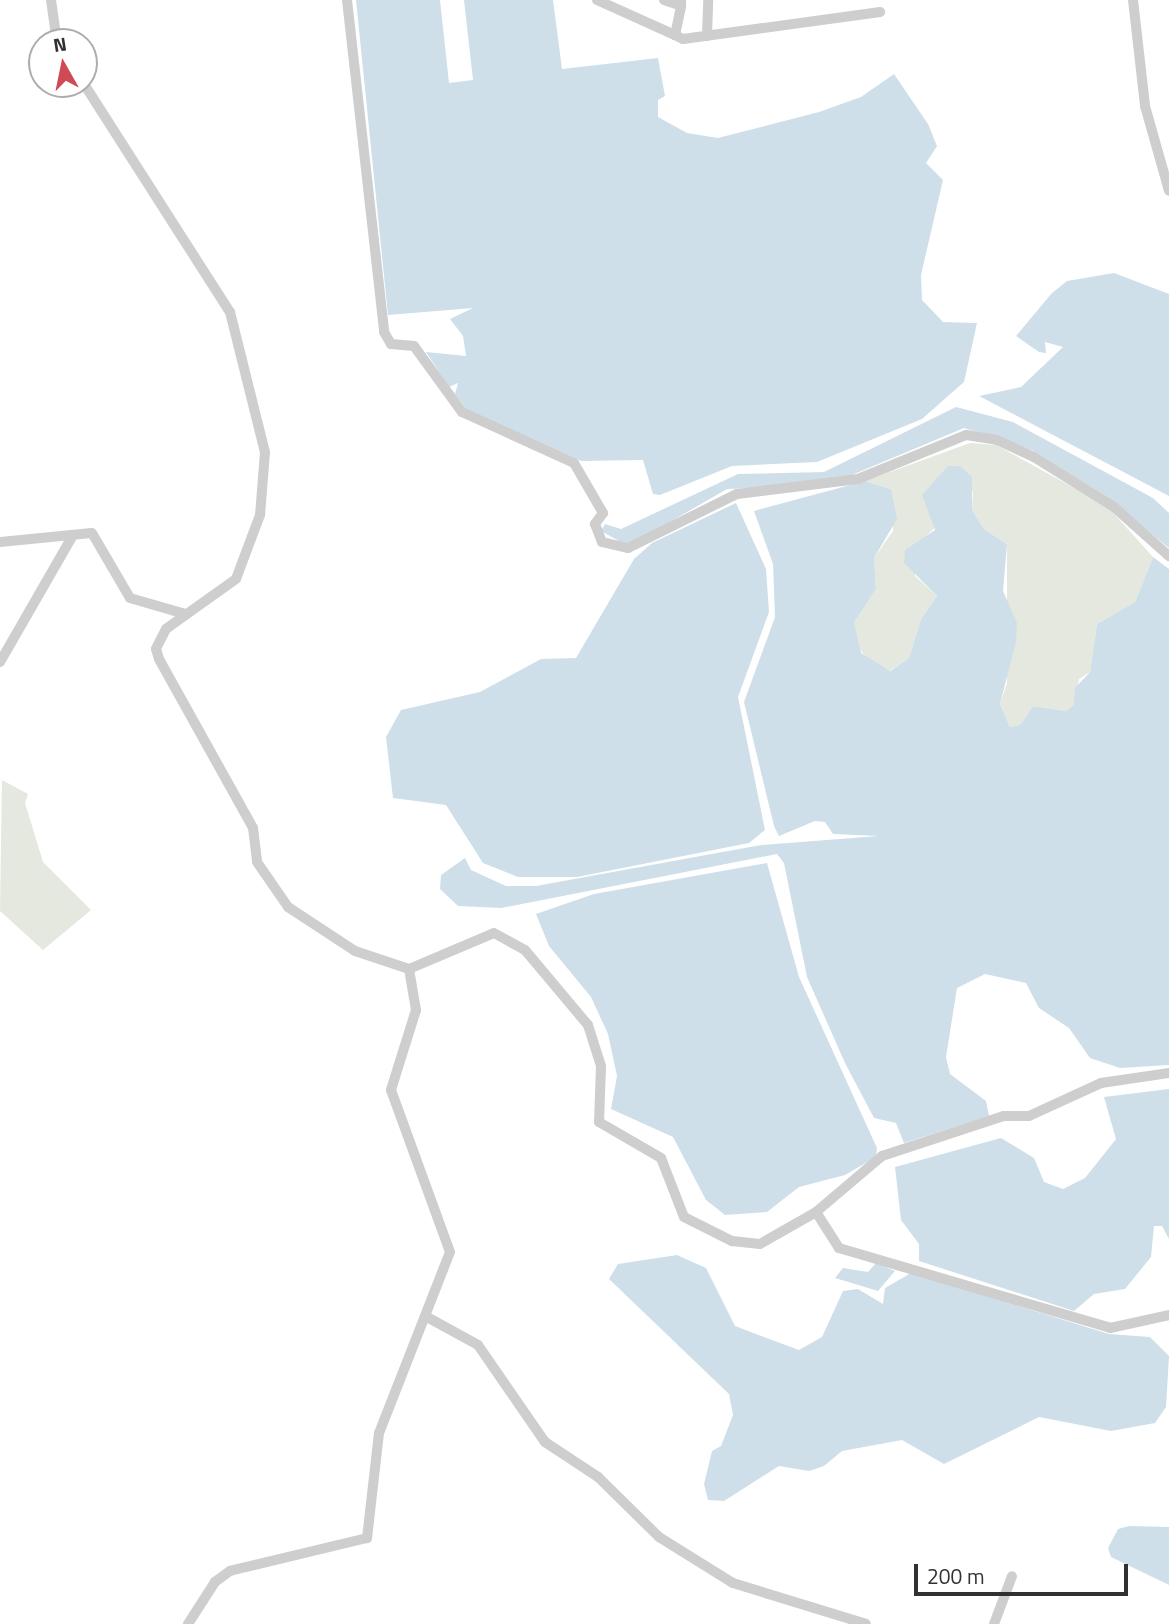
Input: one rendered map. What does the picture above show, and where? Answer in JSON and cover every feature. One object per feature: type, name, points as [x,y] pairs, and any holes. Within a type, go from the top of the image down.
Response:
[{"type":"street","points":[[50,28],[51,0]]},
{"type":"street","points":[[347,0],[384,332],[391,344],[414,346],[462,412],[574,463],[603,513],[595,524],[602,542],[628,548],[737,494],[858,479],[967,435],[997,440],[1034,457],[1114,507],[1169,556]]},
{"type":"street","points":[[597,0],[675,35],[707,36],[880,12]]},
{"type":"street","points":[[664,0],[681,3],[675,35]]},
{"type":"street","points":[[707,36],[708,0]]},
{"type":"street","points":[[1133,0],[1145,106],[1169,191]]},
{"type":"street","points":[[93,98],[230,313],[265,453],[260,515],[236,579],[184,614],[156,649],[253,828],[257,862],[288,907],[355,951],[409,969],[494,933],[526,950],[588,1025],[601,1066],[599,1122],[662,1158],[684,1217],[732,1241],[760,1244],[816,1212],[882,1156],[1004,1116],[1029,1116],[1101,1083],[1169,1073]]},
{"type":"street","points":[[0,542],[92,533],[130,598],[184,614]]},
{"type":"street","points":[[0,662],[74,535]]},
{"type":"street","points":[[188,1624],[215,1582],[230,1571],[367,1538],[379,1433],[427,1317],[450,1252],[391,1090],[416,1010],[409,969]]},
{"type":"street","points":[[816,1212],[839,1248],[1110,1328],[1169,1315]]},
{"type":"street","points":[[427,1317],[478,1345],[545,1442],[598,1477],[659,1537],[733,1583],[861,1623]]},
{"type":"street","points":[[994,1624],[1012,1576]]},
{"type":"shaded area","points":[[356,0],[440,0],[449,83],[473,80],[464,0],[553,0],[562,69],[658,58],[665,96],[658,100],[658,117],[687,133],[718,138],[819,112],[861,97],[894,74],[928,124],[937,146],[926,163],[943,180],[921,275],[922,300],[943,322],[977,323],[964,382],[922,419],[817,462],[732,466],[660,495],[653,494],[643,460],[581,461],[466,409],[455,394],[458,383],[449,387],[426,352],[466,356],[463,336],[450,319],[473,308],[388,315]]},
{"type":"shaded area","points":[[1114,273],[1169,294],[1169,496],[979,396],[1021,387],[1063,347],[1045,342],[1046,353],[1039,352],[1016,336],[1052,293],[1067,281]]},
{"type":"shaded area","points":[[956,407],[1013,422],[1153,498],[1169,513],[1169,548],[1104,495],[1032,450],[964,428],[828,485],[727,489],[628,546],[601,531],[605,524],[621,529],[738,474],[824,472]]},
{"type":"shaded area","points":[[970,443],[996,445],[1107,506],[1153,557],[1135,602],[1097,624],[1090,672],[1079,679],[1075,705],[1066,711],[1033,706],[1020,725],[1010,727],[1000,704],[1007,683],[1007,544],[984,529],[972,510],[973,491],[918,544],[915,576],[937,596],[921,619],[909,658],[889,671],[869,662],[854,641],[854,623],[876,589],[874,558],[893,531],[891,489],[865,481]]},
{"type":"shaded area","points":[[948,466],[960,466],[972,477],[972,510],[984,529],[1007,544],[1003,591],[1017,623],[1016,642],[1000,704],[1010,727],[1020,725],[1033,706],[1066,711],[1074,705],[1075,688],[1090,672],[1097,624],[1135,602],[1153,557],[1169,569],[1169,1065],[1120,1068],[1090,1058],[1069,1028],[1039,1008],[1026,983],[985,974],[957,988],[946,1057],[950,1074],[986,1101],[989,1116],[904,1143],[896,1123],[874,1118],[845,1063],[807,977],[784,863],[777,854],[501,908],[458,906],[440,889],[441,875],[465,858],[471,870],[506,886],[536,886],[761,845],[879,836],[833,834],[825,822],[815,821],[779,836],[774,826],[744,702],[775,617],[773,564],[754,511],[865,481],[891,489],[897,519],[874,558],[876,589],[854,623],[861,653],[890,671],[909,658],[921,619],[937,596],[904,563],[905,550],[935,530],[922,495]]},
{"type":"shaded area","points":[[736,503],[766,569],[769,612],[738,697],[765,830],[749,843],[577,877],[518,877],[483,863],[446,805],[393,798],[386,737],[401,710],[480,692],[541,659],[576,658],[634,559],[652,543]]},
{"type":"shaded area","points":[[2,780],[28,794],[25,803],[43,862],[91,910],[43,950],[0,911]]},
{"type":"shaded area","points":[[767,863],[799,977],[877,1148],[876,1157],[845,1175],[799,1187],[767,1212],[725,1215],[706,1200],[673,1137],[611,1109],[617,1076],[608,1034],[591,997],[549,946],[536,914],[594,894]]},
{"type":"shaded area","points":[[1169,1089],[1169,1239],[1162,1226],[1154,1226],[1151,1257],[1125,1289],[1094,1294],[1074,1311],[919,1261],[919,1244],[901,1220],[895,1167],[1001,1138],[1034,1158],[1044,1182],[1063,1189],[1085,1178],[1116,1139],[1104,1097]]},
{"type":"shaded area","points":[[677,1255],[706,1268],[735,1326],[799,1350],[822,1337],[843,1291],[858,1289],[883,1304],[885,1288],[911,1273],[1109,1334],[1150,1337],[1169,1356],[1166,1407],[1155,1423],[1111,1431],[1039,1417],[944,1464],[902,1440],[842,1451],[824,1466],[809,1471],[779,1466],[724,1501],[708,1500],[704,1484],[712,1451],[721,1446],[733,1415],[729,1394],[609,1279],[618,1264]]},
{"type":"shaded area","points":[[876,1263],[895,1271],[878,1291],[835,1278],[843,1268],[868,1272]]},
{"type":"shaded area","points":[[1129,1526],[1169,1527],[1169,1585],[1111,1557],[1108,1548],[1118,1529]]}]
